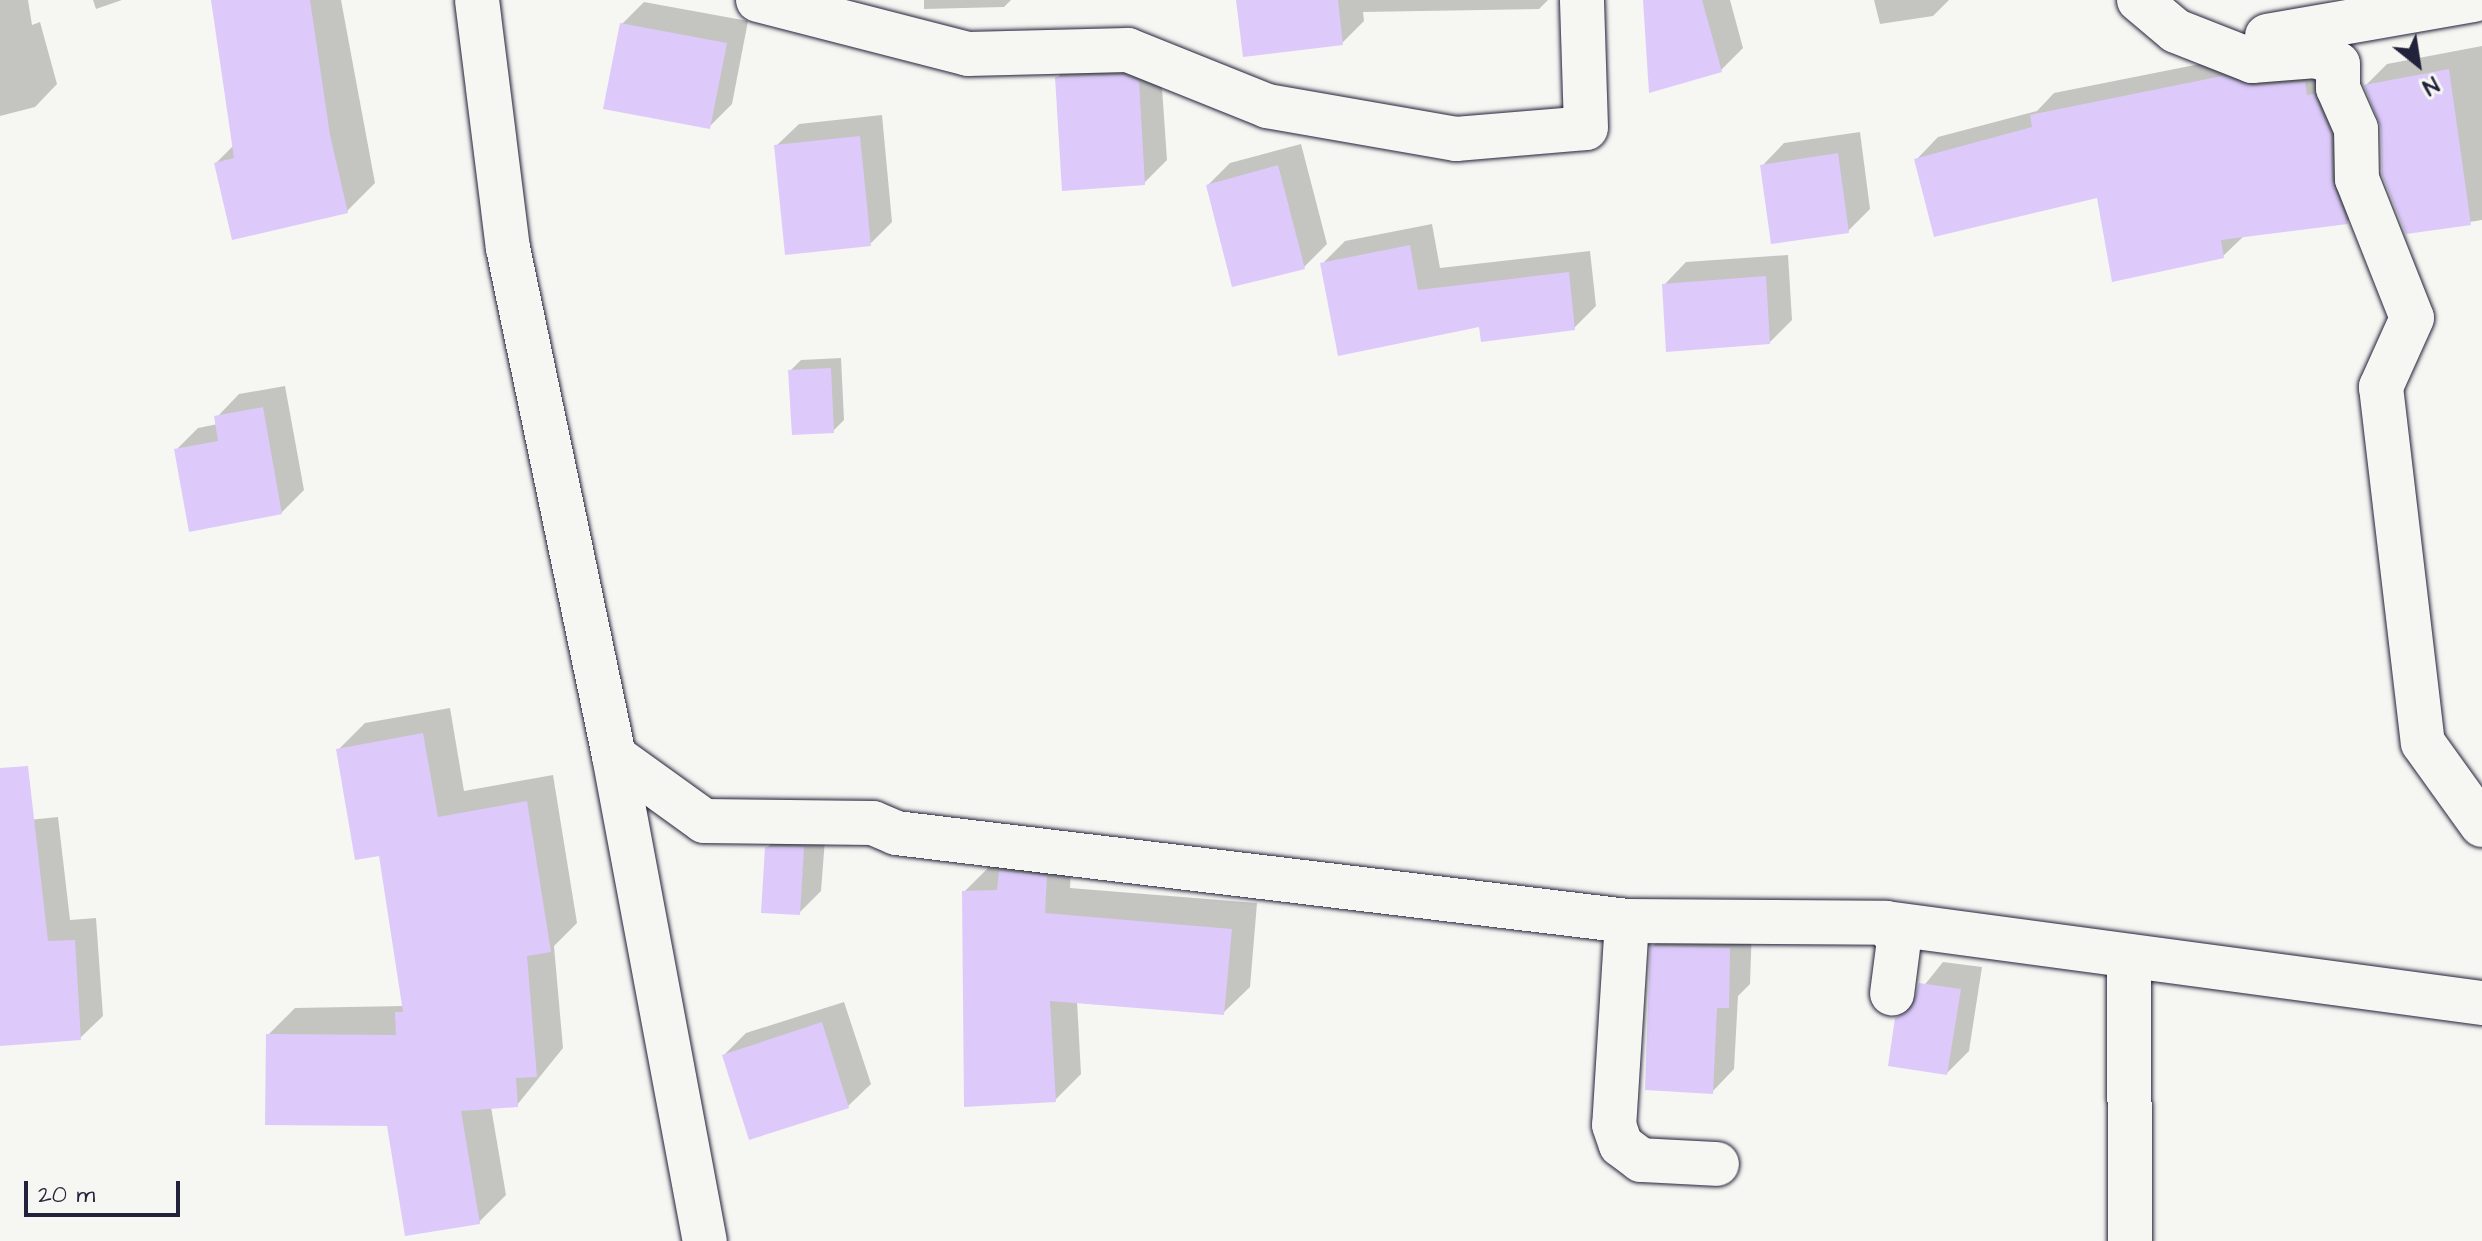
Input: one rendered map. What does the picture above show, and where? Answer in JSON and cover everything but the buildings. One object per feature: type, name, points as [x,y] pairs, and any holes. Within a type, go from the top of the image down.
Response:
[{"type":"street","points":[[477,0],[508,248],[614,756],[705,1241]]},
{"type":"street","points":[[758,0],[968,54],[1128,50],[1267,106],[1456,139],[1586,128],[1582,0]]},
{"type":"street","points":[[2139,0],[2176,31],[2252,61],[2316,56],[2338,64],[2338,88],[2356,129],[2357,179],[2412,318],[2381,387],[2423,743],[2482,825]]},
{"type":"street","points":[[2213,46],[2473,0]]},
{"type":"street","points":[[614,756],[704,821],[873,823],[896,833],[1627,921],[1886,923],[2482,1003]]},
{"type":"street","points":[[1627,921],[1614,1125],[1618,1135],[1641,1160],[1717,1164]]},
{"type":"street","points":[[1886,923],[1899,940],[1892,994]]},
{"type":"street","points":[[2129,956],[2130,1241]]}]
